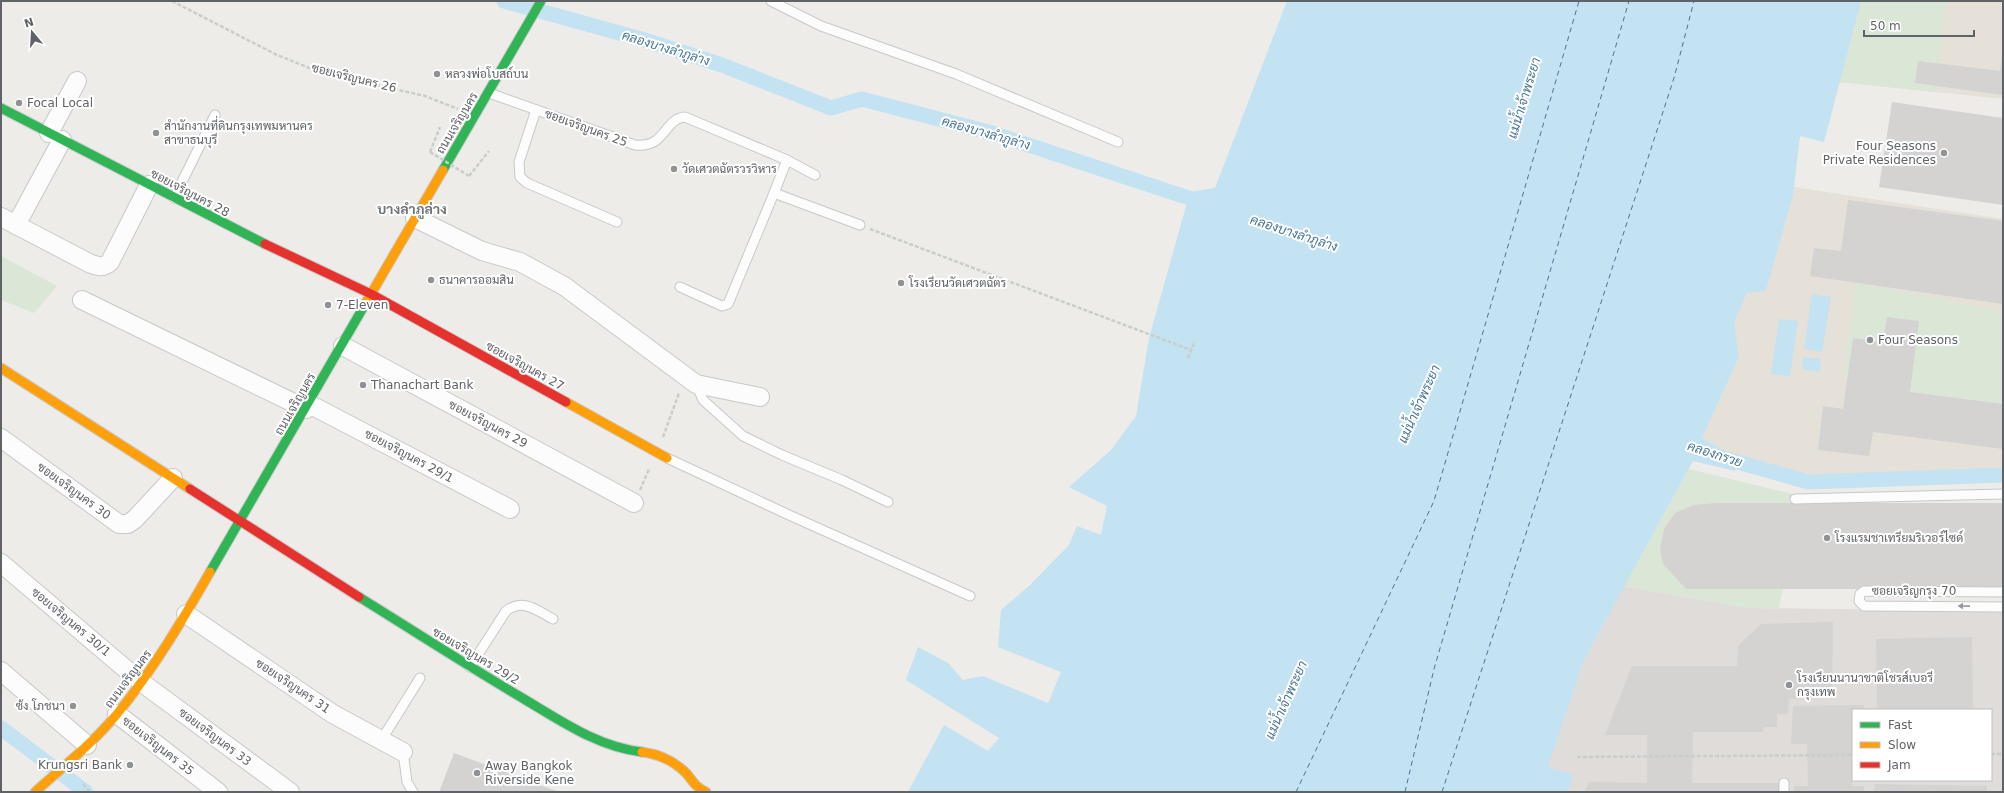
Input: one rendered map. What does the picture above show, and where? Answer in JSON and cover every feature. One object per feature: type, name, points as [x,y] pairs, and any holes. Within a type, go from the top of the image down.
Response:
[{"type":"street","name":"ถนนเจริญนคร","points":[[35,792],[63,768],[117,714],[170,643],[541,1]]},
{"type":"street","points":[[78,81],[55,136],[8,221],[89,263],[98,266],[106,266],[110,262],[149,184]]},
{"type":"street","name":"ซอยเจริญนคร 28","points":[[1,108],[236,230],[371,294]]},
{"type":"street","points":[[415,218],[482,251],[520,262],[564,286],[696,384],[760,397]]},
{"type":"street","name":"ซอยเจริญนคร 27","points":[[371,294],[667,458]]},
{"type":"street","name":"ซอยเจริญนคร 29/1","points":[[82,300],[307,406],[510,509]]},
{"type":"street","name":"ซอยเจริญนคร 29","points":[[342,346],[634,503]]},
{"type":"street","points":[[1,368],[241,521]]},
{"type":"street","name":"ซอยเจริญนคร 30","points":[[1,438],[119,524],[128,524],[135,520],[173,478]]},
{"type":"street","name":"ซอยเจริญนคร 29/2","points":[[241,521],[470,667],[584,734],[623,750],[650,753],[668,759],[686,773],[696,787],[706,792]]},
{"type":"street","name":"ซอยเจริญนคร 30/1","points":[[1,563],[141,682]]},
{"type":"street","name":"ซอยเจริญนคร 31","points":[[186,614],[333,714],[382,739],[403,752]]},
{"type":"street","points":[[1,671],[87,745]]},
{"type":"street","name":"ซอยเจริญนคร 33","points":[[141,682],[290,792]]},
{"type":"street","name":"ซอยเจริญนคร 35","points":[[117,714],[218,792]]},
{"type":"lane","points":[[771,1],[821,26],[956,74],[1118,142]]},
{"type":"lane","name":"ซอยเจริญนคร 25","points":[[489,93],[635,145],[643,146],[658,141],[675,120],[685,117],[787,160],[815,175]]},
{"type":"lane","points":[[536,110],[520,162],[520,177],[527,183],[617,222]]},
{"type":"lane","points":[[174,198],[215,115]]},
{"type":"lane","points":[[680,287],[722,306],[728,304],[787,160]]},
{"type":"lane","points":[[774,193],[860,225]]},
{"type":"lane","points":[[696,384],[703,400],[743,436],[888,502]]},
{"type":"lane","points":[[667,458],[796,519],[970,596]]},
{"type":"lane","points":[[1795,499],[2003,494]]},
{"type":"lane","name":"ซอยเจริญกรุง 70","points":[[2003,592],[1864,591],[1860,594],[1859,601],[1864,606],[2003,607]]},
{"type":"lane","points":[[470,667],[506,610],[514,605],[522,604],[553,619]]},
{"type":"lane","points":[[382,739],[420,678]]},
{"type":"lane","points":[[403,752],[407,782],[413,792]]},
{"type":"path","name":"ซอยเจริญนคร 26","points":[[172,1],[275,54],[319,72],[425,96],[475,116]]},
{"type":"path","points":[[440,127],[430,152],[470,176],[489,151]]},
{"type":"path","points":[[860,225],[1191,350]]},
{"type":"path","points":[[1188,358],[1195,341]]},
{"type":"path","points":[[1992,754],[2003,754]]},
{"type":"path","points":[[1577,757],[1852,755]]},
{"type":"path","points":[[83,784],[90,792]]},
{"type":"shaded area","points":[[1861,1],[2003,1],[2003,99],[1839,82]]},
{"type":"shaded area","name":"Four Seasons","points":[[1794,187],[2003,219],[2003,473],[1809,480],[1739,459],[1702,438],[1739,357],[1733,323],[1747,293],[1766,291]]},
{"type":"shaded area","name":"โรงเรียนนานาชาติโชรส์เบอรี กรุงเทพ","points":[[1624,586],[1748,608],[2003,611],[2003,792],[1539,792],[1584,660]]},
{"type":"green space","points":[[1861,1],[1946,1],[1935,92],[1839,82]]},
{"type":"green space","points":[[1,256],[57,286],[34,313],[1,300]]},
{"type":"green space","points":[[1856,283],[2003,312],[2003,410],[1844,377]]},
{"type":"green space","points":[[1689,469],[1801,496],[1779,608],[1748,608],[1624,586]]},
{"type":"water","name":"แม่น้ำเจ้าพระยา","points":[[1287,1],[1861,1],[1824,142],[1800,136],[1793,195],[1766,291],[1747,293],[1734,323],[1739,357],[1702,438],[1739,459],[1735,471],[1693,461],[1584,660],[1548,767],[1574,775],[1567,792],[908,792],[944,725],[988,751],[999,738],[906,680],[918,647],[948,663],[963,680],[983,676],[1048,703],[1061,672],[998,647],[1001,610],[1030,585],[1069,545],[1077,526],[1101,535],[1107,506],[1069,487],[1111,450],[1136,416],[1149,338],[1190,192],[1215,188]]},
{"type":"water","points":[[1812,294],[1831,297],[1822,352],[1804,349]]},
{"type":"water","points":[[1779,319],[1798,321],[1790,376],[1771,374]]},
{"type":"water","points":[[1803,357],[1821,359],[1820,372],[1802,369]]},
{"type":"building","points":[[2002,56],[2003,95],[1915,83],[1918,61],[2000,71]]},
{"type":"building","name":"Four Seasons Private Residences","points":[[1892,102],[2003,118],[2003,205],[1879,187]]},
{"type":"building","points":[[1848,200],[2003,221],[2003,304],[1810,276],[1814,248],[1841,251]]},
{"type":"building","points":[[1887,317],[1919,321],[1910,392],[2003,404],[2003,449],[1873,432],[1869,456],[1818,450],[1823,406],[1843,409],[1853,338],[1883,342]]},
{"type":"building","name":"โรงแรมชาเทรียมริเวอร์ไซด์","points":[[1716,503],[2003,503],[2003,589],[1686,589],[1663,564],[1660,549],[1664,529],[1675,513],[1693,505]]},
{"type":"building","points":[[1833,622],[1832,698],[1789,699],[1788,714],[1777,714],[1777,727],[1763,727],[1763,732],[1693,732],[1692,783],[1781,783],[1782,792],[1585,792],[1589,782],[1647,783],[1647,735],[1605,735],[1632,666],[1737,666],[1738,646],[1761,624]]},
{"type":"building","points":[[1972,637],[1973,709],[1877,709],[1876,639]]},
{"type":"building","points":[[1864,705],[1864,709],[1852,709],[1852,786],[1864,786],[1864,792],[1794,792],[1794,786],[1808,786],[1807,744],[1791,744],[1793,706]]},
{"type":"building","name":"Away Bangkok Riverside Kene","points":[[454,753],[559,792],[439,792]]},
{"type":"building","points":[[1875,784],[1987,786],[1987,792],[1874,792]]},
{"type":"waterway","name":"คลองบางลำภูล่าง","points":[[504,1],[641,39],[722,65],[831,108],[862,99],[992,133],[1207,204]]},
{"type":"waterway","name":"คลองกรวย","points":[[1720,457],[1808,482],[2003,475]]},
{"type":"waterway","points":[[1,728],[86,792]]},
{"type":"ferry route","points":[[1296,792],[1434,501],[1579,1]]},
{"type":"ferry route","points":[[1405,792],[1434,669],[1629,1]]},
{"type":"ferry route","points":[[1442,792],[1674,78],[1694,1]]},
{"type":"traffic: fast","points":[[443,170],[541,1]]},
{"type":"traffic: fast","points":[[1,108],[265,244]]},
{"type":"traffic: fast","points":[[210,572],[367,301]]},
{"type":"traffic: fast","points":[[359,597],[482,674],[580,732],[610,745],[642,752]]},
{"type":"traffic: slow","points":[[367,301],[443,170]]},
{"type":"traffic: slow","points":[[1,368],[190,489]]},
{"type":"traffic: slow","points":[[566,402],[667,458]]},
{"type":"traffic: slow","points":[[35,792],[88,745],[117,714],[155,663],[210,572]]},
{"type":"traffic: slow","points":[[642,752],[660,756],[671,762],[686,773],[697,786],[706,792]]},
{"type":"traffic: jam","points":[[265,244],[371,294],[566,402]]},
{"type":"traffic: jam","points":[[190,489],[359,597]]},
{"type":"place","name":"หลวงพ่อโบสถ์บน","points":[[437,74]]},
{"type":"place","name":"Focal Local","points":[[19,103]]},
{"type":"place","name":"สํานักงานที่ดินกรุงเทพมหานคร สาขาธนบุรี","points":[[156,133]]},
{"type":"place","name":"Four Seasons Private Residences","points":[[1944,153]]},
{"type":"place","name":"วัดเศวตฉัตรวรวิหาร","points":[[674,169]]},
{"type":"place","name":"ธนาคารออมสิน","points":[[431,280]]},
{"type":"place","name":"โรงเรียนวัดเศวตฉัตร","points":[[901,283]]},
{"type":"place","name":"7-Eleven","points":[[328,305]]},
{"type":"place","name":"Four Seasons","points":[[1870,340]]},
{"type":"place","name":"Thanachart Bank","points":[[363,385]]},
{"type":"place","name":"โรงแรมชาเทรียมริเวอร์ไซด์","points":[[1827,538]]},
{"type":"place","name":"โรงเรียนนานาชาติโชรส์เบอรี กรุงเทพ","points":[[1789,685]]},
{"type":"place","name":"ซ้ง โภชนา","points":[[73,706]]},
{"type":"place","name":"Krungsri Bank","points":[[130,765]]},
{"type":"place","name":"Away Bangkok Riverside Kene","points":[[477,773]]},
{"type":"district","name":"บางลำภูล่าง","points":[[412,209]]}]
